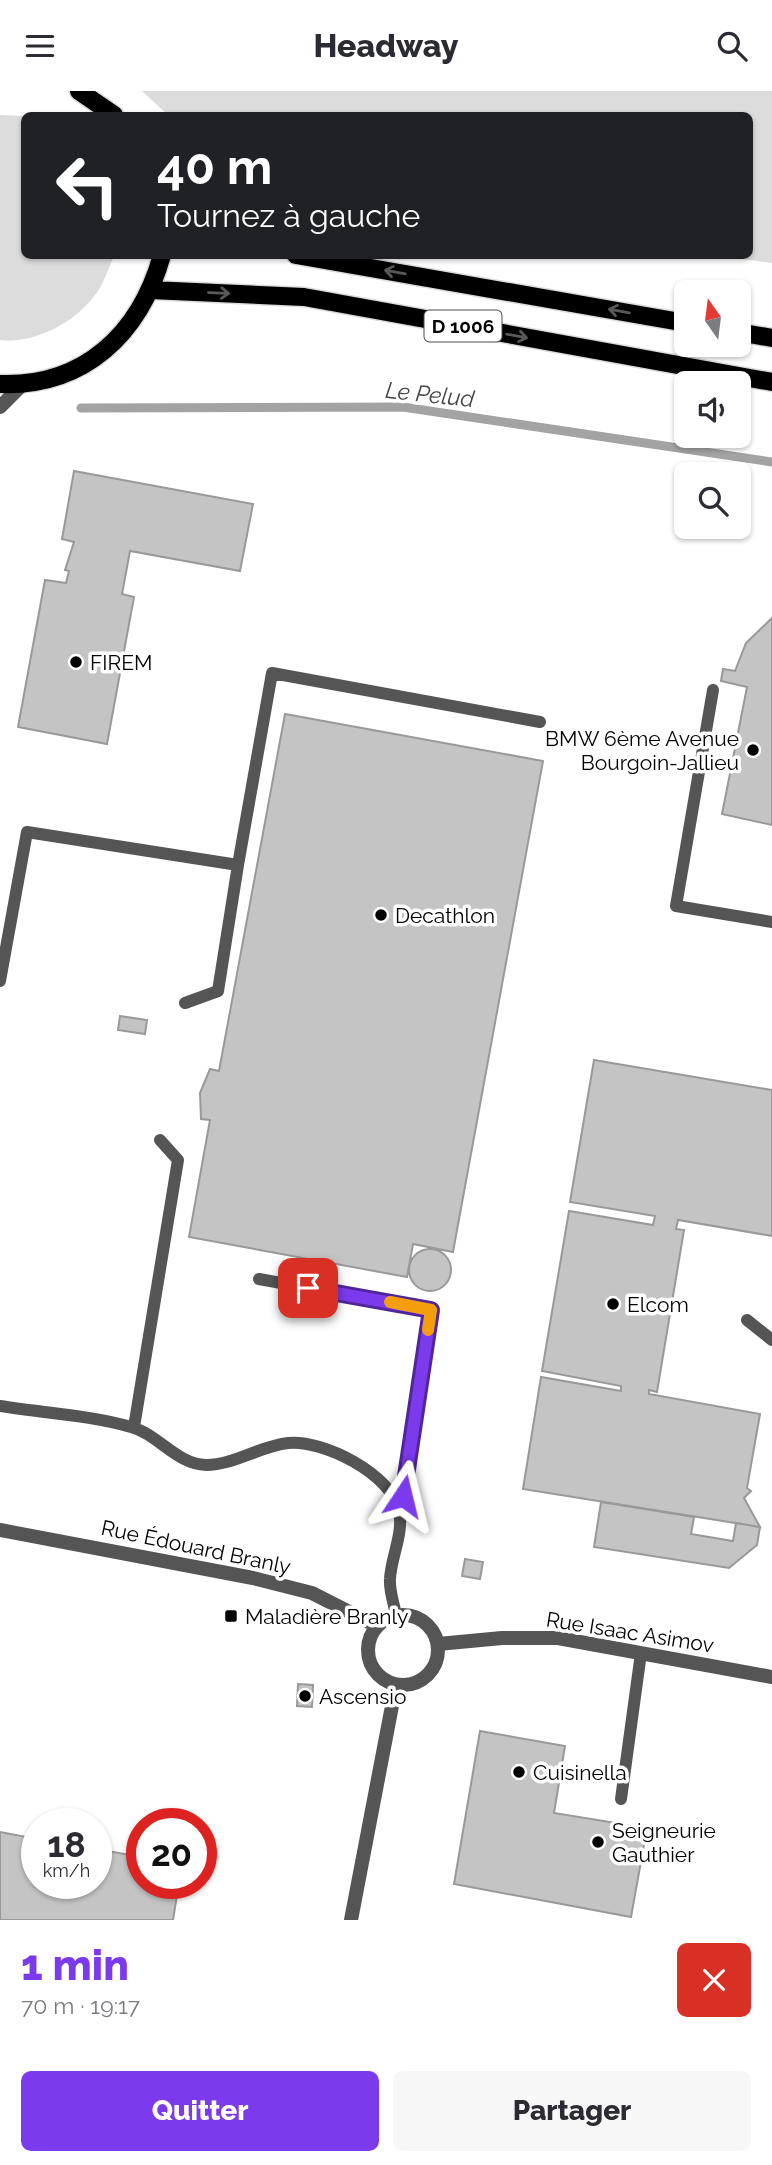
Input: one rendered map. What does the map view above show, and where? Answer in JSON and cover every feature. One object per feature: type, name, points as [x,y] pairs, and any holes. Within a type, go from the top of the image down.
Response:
[{"type":"main road","points":[[79,91],[110,112]]},
{"type":"main road","points":[[0,384],[22,385],[55,378],[85,365],[113,345],[135,319],[151,290],[161,259]]},
{"type":"main road","name":"D 1006","points":[[319,259],[674,321]]},
{"type":"main road","name":"D 1006","points":[[151,290],[304,297],[772,382]]},
{"type":"main road","points":[[751,334],[772,338]]},
{"type":"street","points":[[0,407],[22,385]]},
{"type":"street","name":"Rue Édouard Branly","points":[[0,1530],[253,1578],[312,1593],[377,1626]]},
{"type":"street","points":[[396,1615],[418,1618],[428,1624],[439,1644],[435,1667],[419,1682],[396,1685],[378,1675],[368,1656],[368,1645],[377,1626],[396,1615]]},
{"type":"street","name":"Rue Isaac Asimov","points":[[439,1644],[502,1638],[558,1638],[772,1677]]},
{"type":"street","points":[[351,1920],[396,1685]]},
{"type":"lane","points":[[185,1003],[218,991],[272,673],[540,722]]},
{"type":"lane","points":[[713,690],[676,906],[772,922]]},
{"type":"lane","points":[[0,981],[27,832],[238,865]]},
{"type":"lane","points":[[134,1427],[178,1160],[160,1140]]},
{"type":"lane","points":[[259,1279],[431,1310],[389,1580],[396,1615]]},
{"type":"lane","points":[[747,1320],[772,1340]]},
{"type":"lane","points":[[0,1406],[134,1427],[170,1452],[203,1465],[222,1464],[267,1446],[291,1442],[329,1449],[378,1479],[393,1495],[400,1511]]},
{"type":"lane","points":[[621,1799],[641,1653]]},
{"type":"shaded area","points":[[142,91],[772,91],[772,263],[742,259],[753,259],[753,112],[165,112]]},
{"type":"shaded area","points":[[0,115],[21,116],[21,259],[113,259],[93,298],[71,318],[43,334],[0,340]]},
{"type":"building","name":"FIREM","points":[[74,471],[253,504],[240,571],[130,551],[122,594],[134,597],[107,744],[18,727],[45,580],[66,583],[69,571],[65,570],[74,542],[62,539]]},
{"type":"building","name":"BMW 6ème Avenue Bourgoin-Jallieu","points":[[772,618],[772,825],[722,814],[747,687],[721,681],[723,669],[735,671],[746,643]]},
{"type":"building","name":"Decathlon","points":[[285,714],[543,761],[453,1252],[413,1244],[407,1277],[189,1237],[210,1120],[201,1119],[200,1093],[210,1069],[219,1071]]},
{"type":"building","points":[[120,1016],[147,1020],[145,1034],[118,1030]]},
{"type":"building","name":"Elcom","points":[[594,1060],[772,1090],[772,1236],[678,1220],[676,1229],[684,1230],[657,1392],[649,1390],[649,1394],[760,1414],[747,1488],[751,1491],[744,1498],[760,1527],[523,1489],[541,1377],[621,1391],[621,1386],[542,1371],[569,1211],[653,1225],[655,1216],[570,1202]]},
{"type":"building","points":[[430,1249],[445,1255],[451,1270],[445,1285],[430,1291],[415,1285],[409,1270],[415,1255]]},
{"type":"building","points":[[601,1502],[694,1517],[691,1534],[733,1541],[736,1523],[760,1527],[757,1545],[729,1568],[594,1547]]},
{"type":"building","points":[[465,1559],[483,1562],[480,1579],[462,1576]]},
{"type":"building","name":"Ascensio","points":[[298,1684],[313,1685],[312,1707],[297,1706]]},
{"type":"building","points":[[480,1731],[565,1746],[554,1813],[647,1828],[631,1917],[454,1884]]},
{"type":"building","points":[[0,1832],[21,1836],[21,1899],[112,1899],[112,1852],[126,1854],[126,1899],[176,1899],[173,1920],[0,1920]]},
{"type":"waterway","name":"Le Pelud","points":[[81,408],[403,407],[772,462]]},
{"type":"slow traffic","points":[[390,1302],[431,1310],[428,1330]]},
{"type":"place","name":"FIREM","points":[[76,662]]},
{"type":"place","name":"BMW 6ème Avenue Bourgoin-Jallieu","points":[[753,750]]},
{"type":"place","name":"Decathlon","points":[[381,915]]},
{"type":"place","name":"Elcom","points":[[613,1304]]},
{"type":"place","name":"Maladière Branly","points":[[231,1616]]},
{"type":"place","name":"Ascensio","points":[[305,1696]]},
{"type":"place","name":"Cuisinella","points":[[519,1772]]},
{"type":"place","name":"Seigneurie Gauthier","points":[[598,1842]]},
{"type":"route","points":[[308,1288],[431,1310],[403,1496]]}]
